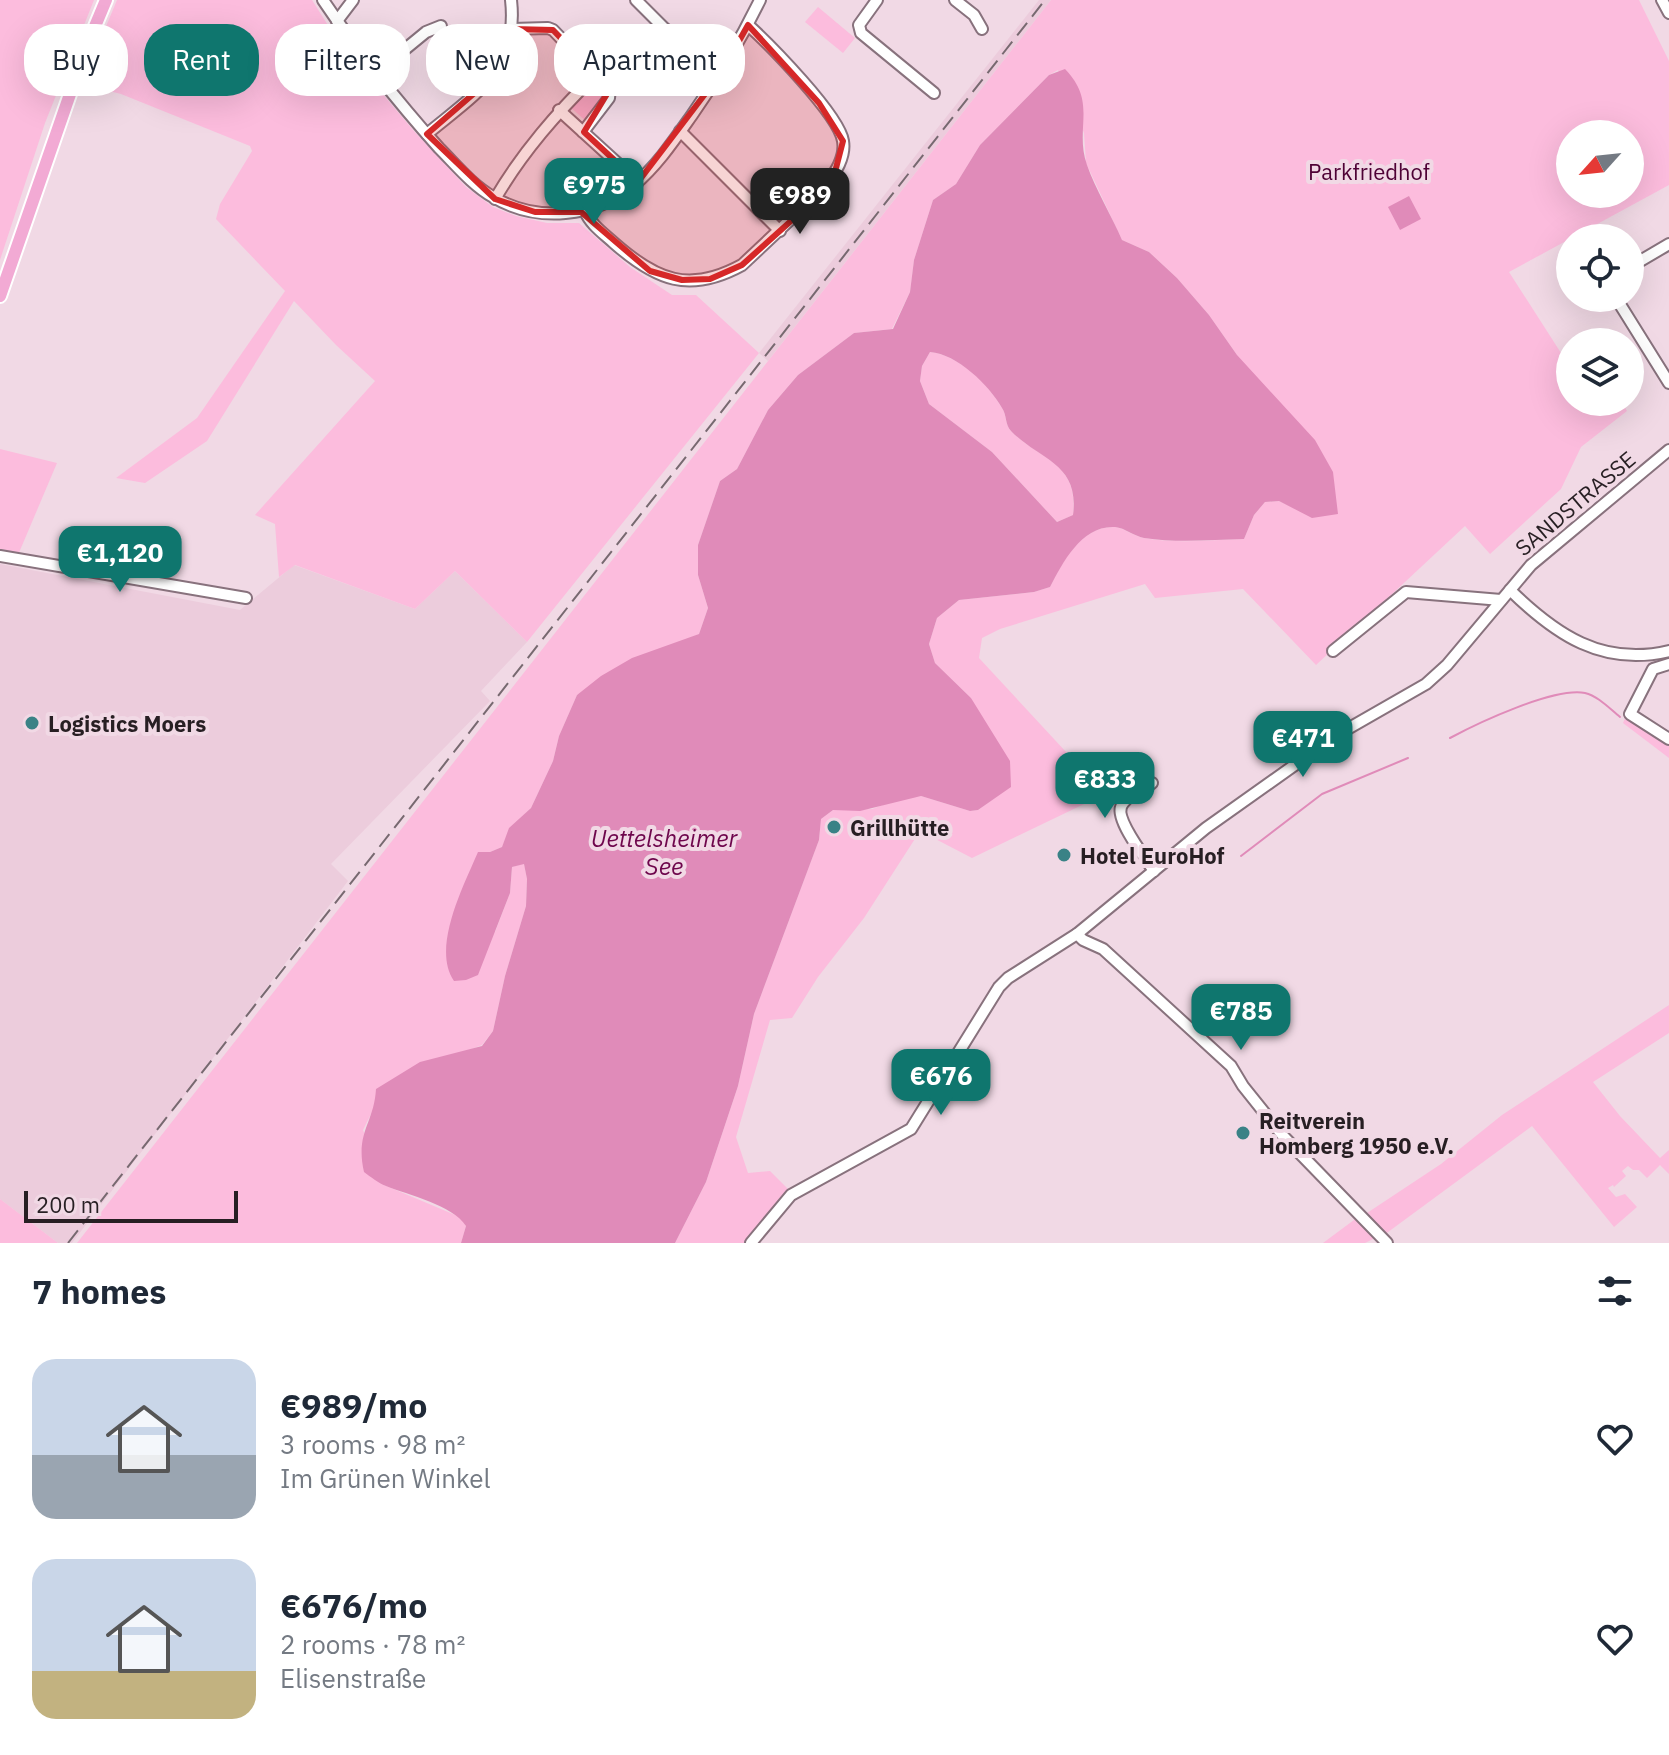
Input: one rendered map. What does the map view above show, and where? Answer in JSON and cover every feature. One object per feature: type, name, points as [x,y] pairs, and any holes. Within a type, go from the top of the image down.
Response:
[{"type":"main road","points":[[0,296],[86,48],[106,0]]},
{"type":"street","points":[[323,0],[339,24]]},
{"type":"street","points":[[337,21],[353,0]]},
{"type":"street","points":[[511,0],[512,24]]},
{"type":"street","points":[[636,0],[660,24]]},
{"type":"street","points":[[745,30],[760,0]]},
{"type":"street","points":[[877,0],[859,25],[861,33],[934,93]]},
{"type":"street","points":[[955,0],[974,15],[982,29]]},
{"type":"street","points":[[1662,0],[1669,13]]},
{"type":"street","points":[[585,211],[588,219],[638,264],[658,275],[700,280],[727,273],[758,252],[825,187],[841,161],[843,141],[833,120],[748,25]]},
{"type":"street","points":[[410,45],[426,32]]},
{"type":"street","points":[[395,96],[471,180],[495,199],[522,209],[549,214],[585,211],[610,201],[638,182],[705,96]]},
{"type":"street","points":[[427,134],[471,96]]},
{"type":"street","points":[[495,199],[515,163],[573,96]]},
{"type":"street","points":[[583,132],[610,96]]},
{"type":"street","points":[[559,110],[638,182]]},
{"type":"street","points":[[680,131],[780,231]]},
{"type":"street","points":[[1644,259],[1669,244]]},
{"type":"street","points":[[1625,312],[1669,383]]},
{"type":"street","name":"SANDSTRASSE","points":[[751,1243],[791,1195],[911,1129],[1003,982],[1077,934],[1206,828],[1337,735],[1426,684],[1447,665],[1544,553],[1668,453]]},
{"type":"street","points":[[0,556],[246,598]]},
{"type":"street","points":[[1510,590],[1550,626],[1583,645],[1621,653],[1667,652],[1669,664],[1653,669],[1630,714],[1669,739]]},
{"type":"street","points":[[1333,651],[1406,592],[1501,600]]},
{"type":"street","points":[[1152,783],[1125,802],[1120,813],[1124,825],[1154,871]]},
{"type":"street","points":[[1077,934],[1103,949],[1223,1057],[1283,1136],[1387,1243]]},
{"type":"highlighted area","points":[[748,25],[819,103],[843,141],[835,172],[811,203],[742,265],[710,279],[682,280],[650,271],[581,212],[535,212],[495,199],[427,134],[493,77],[512,29],[553,30],[610,89],[584,132],[638,182],[721,73]]},
{"type":"shaded area","points":[[1039,0],[1051,0],[768,361],[759,353]]},
{"type":"shaded area","points":[[0,564],[240,610],[294,565],[415,609],[455,571],[527,642],[481,691],[490,701],[331,864],[348,881],[72,1243],[58,1243],[0,1199]]},
{"type":"green space","points":[[0,0],[94,0],[84,24],[24,24],[24,96],[56,96],[0,260]]},
{"type":"green space","points":[[117,0],[312,0],[327,24],[275,24],[275,96],[384,96],[466,187],[493,207],[547,223],[579,223],[630,267],[672,295],[696,295],[759,353],[527,642],[455,571],[415,609],[295,565],[279,577],[275,524],[255,515],[375,381],[294,301],[207,441],[145,483],[116,478],[197,418],[285,291],[216,219],[220,204],[252,151],[250,146],[126,96],[128,24],[107,24]]},
{"type":"green space","name":"Parkfriedhof","points":[[1051,0],[1639,0],[1669,61],[1669,185],[1644,199],[1644,120],[1556,120],[1556,208],[1627,208],[1597,224],[1556,224],[1556,246],[1509,272],[1556,345],[1556,416],[1621,416],[1581,447],[1561,489],[1490,554],[1465,526],[1316,665],[1243,589],[1155,598],[1145,584],[1000,629],[982,638],[979,658],[1105,794],[972,858],[920,831],[864,918],[818,977],[792,1018],[770,1020],[736,1137],[748,1173],[770,1171],[788,1189],[744,1243],[675,1243],[706,1182],[738,1086],[754,1014],[819,840],[821,819],[833,810],[872,809],[899,799],[921,796],[970,811],[978,810],[1011,786],[971,698],[935,663],[929,644],[937,618],[959,600],[1034,592],[1050,587],[1075,547],[1103,528],[1115,527],[1144,538],[1168,541],[1244,539],[1254,515],[1265,502],[1279,501],[1292,507],[1237,355],[1209,315],[1177,278],[1149,252],[1122,240],[1086,163],[1084,133],[1058,70],[1049,75],[980,145],[956,184],[933,200],[914,260],[910,292],[892,329],[854,333],[798,375],[768,410],[737,469],[720,481],[698,545],[698,575],[708,608],[699,634],[577,695],[559,736],[553,761],[531,808],[510,828],[502,847],[490,852],[495,932],[510,893],[512,867],[524,863],[527,879],[526,906],[505,976],[493,1031],[482,1045],[464,1052],[375,1106],[363,1130],[384,1185],[460,1217],[466,1226],[461,1243],[77,1243]]},
{"type":"green space","points":[[818,7],[855,38],[843,53],[805,22]]},
{"type":"green space","points":[[579,96],[606,96],[587,122],[569,106]]},
{"type":"green space","points":[[930,352],[952,359],[972,372],[1004,411],[1011,431],[1064,473],[1073,497],[1073,515],[1057,522],[992,452],[929,404],[920,381],[922,366]]},
{"type":"green space","points":[[0,449],[57,463],[18,555],[0,552]]},
{"type":"green space","points":[[1627,714],[1669,741],[1669,758],[1623,723]]},
{"type":"green space","points":[[1669,1005],[1669,1033],[1593,1082],[1660,1158],[1669,1150],[1669,1174],[1660,1165],[1647,1178],[1639,1170],[1628,1166],[1622,1171],[1626,1176],[1614,1187],[1608,1188],[1616,1197],[1625,1194],[1637,1207],[1614,1227],[1532,1126],[1384,1235],[1364,1215],[1441,1164],[1502,1115]]},
{"type":"green space","points":[[0,1199],[58,1243],[0,1243]]},
{"type":"green space","points":[[1358,1217],[1374,1234],[1373,1239],[1365,1243],[1323,1243]]},
{"type":"water","name":"Uettelsheimer See","points":[[1065,69],[1081,93],[1087,165],[1122,240],[1149,252],[1177,278],[1209,315],[1237,355],[1315,440],[1333,472],[1338,514],[1312,518],[1279,501],[1265,502],[1254,515],[1244,539],[1156,540],[1115,527],[1103,528],[1075,547],[1050,587],[1034,592],[959,600],[937,618],[929,644],[935,663],[971,698],[1010,761],[1011,787],[978,810],[970,811],[921,796],[860,811],[833,810],[821,819],[819,840],[754,1014],[738,1086],[706,1182],[675,1243],[461,1243],[466,1226],[451,1212],[386,1186],[364,1172],[362,1147],[376,1089],[420,1062],[482,1046],[493,1031],[505,976],[526,906],[527,879],[524,864],[512,867],[510,893],[478,975],[454,981],[446,952],[448,934],[458,899],[478,852],[490,852],[502,847],[509,828],[531,808],[553,761],[559,736],[577,695],[632,658],[699,634],[708,608],[698,575],[698,545],[720,481],[737,469],[768,410],[798,375],[854,333],[893,329],[910,292],[914,260],[933,200],[956,184],[980,145],[1049,75]],"holes":[[[930,352],[951,358],[981,381],[1002,408],[1011,431],[1064,473],[1070,484],[1073,515],[1057,522],[992,452],[929,404],[920,381],[922,366]]]},
{"type":"water","points":[[1409,196],[1421,219],[1400,230],[1388,207]]},
{"type":"waterway","points":[[1450,738],[1516,708],[1571,693],[1595,697],[1620,717]]},
{"type":"waterway","points":[[1241,856],[1322,794],[1408,758]]},
{"type":"railway","points":[[68,1243],[1045,0]]},
{"type":"place","name":"Logistics Moers","points":[[32,723]]},
{"type":"place","name":"Grillhütte","points":[[834,827]]},
{"type":"place","name":"Hotel EuroHof","points":[[1064,855]]},
{"type":"place","name":"Reitverein Homberg 1950 e.V.","points":[[1243,1133]]}]
